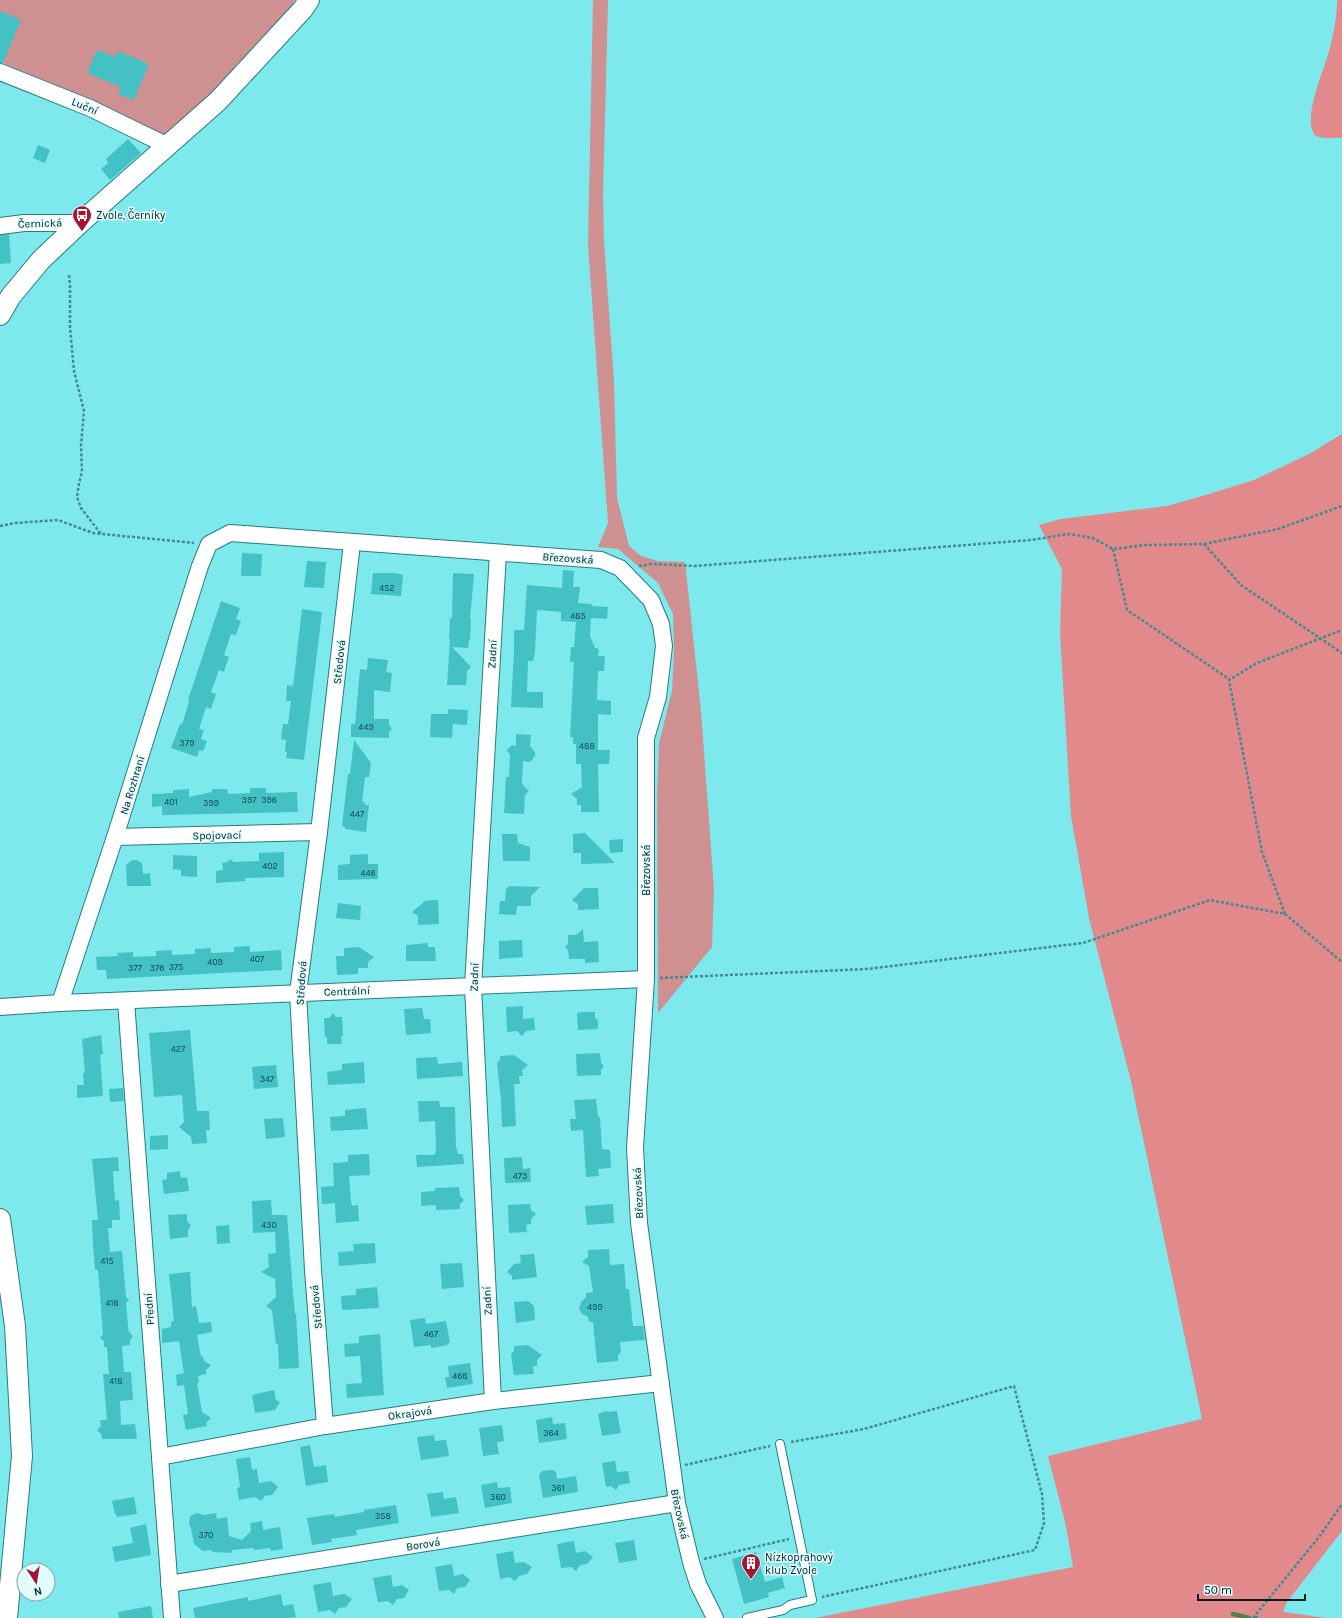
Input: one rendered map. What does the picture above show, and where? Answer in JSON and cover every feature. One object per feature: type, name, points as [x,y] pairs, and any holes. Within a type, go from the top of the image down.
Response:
[{"type":"street","points":[[0,315],[11,296],[41,260],[80,222],[168,146],[218,100],[304,9],[309,0]]},
{"type":"street","name":"Luční","points":[[0,72],[90,108],[168,146]]},
{"type":"street","name":"Černická","points":[[0,226],[24,223],[80,222]]},
{"type":"street","name":"Březovská","points":[[209,544],[230,532],[352,543],[601,560],[620,568],[651,600],[661,624],[664,646],[658,697],[646,738],[646,979],[635,1148],[639,1223],[662,1383],[677,1503],[691,1562],[698,1584],[715,1618]]},
{"type":"street","name":"Středová","points":[[325,1426],[313,1270],[298,993],[320,832],[352,543]]},
{"type":"street","name":"Na Rozhraní","points":[[60,1003],[115,837],[200,566],[209,544]]},
{"type":"street","name":"Zadní","points":[[492,1401],[473,986],[498,553]]},
{"type":"street","name":"Spojovací","points":[[115,837],[320,832]]},
{"type":"street","name":"Centrální","points":[[0,1007],[60,1003],[646,979]]},
{"type":"street","name":"Přední","points":[[126,1001],[172,1618]]},
{"type":"street","points":[[0,1219],[15,1326],[22,1456],[7,1618]]},
{"type":"street","name":"Okrajová","points":[[160,1457],[325,1426],[492,1401],[662,1383]]},
{"type":"street","name":"Borová","points":[[169,1584],[677,1503]]},
{"type":"lane","points":[[747,1618],[784,1610],[790,1604],[812,1600],[780,1444]]},
{"type":"path","points":[[69,275],[70,328],[74,371],[85,421],[81,445],[83,456],[78,497],[81,508],[101,534]]},
{"type":"path","points":[[620,568],[651,564],[702,566],[1031,540],[1069,534],[1093,538],[1113,549],[1204,544],[1278,529],[1342,506]]},
{"type":"path","points":[[0,526],[15,523],[58,520],[93,533],[209,544]]},
{"type":"path","points":[[1204,544],[1241,585],[1342,653]]},
{"type":"path","points":[[1113,549],[1127,610],[1229,680],[1262,852],[1285,914]]},
{"type":"path","points":[[1229,680],[1257,663],[1342,630]]},
{"type":"path","points":[[646,979],[867,969],[1083,943],[1210,900],[1285,914],[1342,962]]},
{"type":"path","points":[[672,1469],[744,1451],[864,1429],[1014,1386],[1042,1494],[1044,1524],[1035,1550],[812,1600]]},
{"type":"path","points":[[1254,1618],[1319,1537],[1342,1504]]},
{"type":"path","points":[[691,1562],[799,1537]]},
{"type":"path","points":[[1254,1618],[1260,1618]]},
{"type":"shaded area","points":[[0,0],[295,0],[289,10],[223,82],[164,138],[0,62]]},
{"type":"shaded area","points":[[593,0],[608,0],[603,196],[604,242],[614,381],[617,498],[629,546],[641,556],[658,561],[685,562],[701,711],[714,889],[712,947],[658,1013],[657,794],[659,743],[672,691],[674,650],[673,614],[658,583],[618,549],[598,547],[608,523],[588,245]]},
{"type":"shaded area","points":[[1337,0],[1342,0],[1342,138],[1324,138],[1315,135],[1312,128],[1312,108],[1333,35]]},
{"type":"shaded area","points":[[1342,434],[1342,1531],[1287,1602],[1283,1612],[1326,1618],[815,1618],[1073,1567],[1066,1526],[1048,1456],[1202,1419],[1131,1081],[1089,918],[1071,816],[1060,633],[1062,569],[1039,525],[1061,519],[1167,506],[1209,494],[1254,480],[1309,454]]},
{"type":"building","points":[[0,11],[21,20],[3,63],[0,63]]},
{"type":"building","points":[[97,50],[116,57],[118,51],[149,64],[134,100],[118,94],[121,87],[87,73]]},
{"type":"building","points":[[128,139],[141,153],[110,180],[101,169],[108,163],[106,159]]},
{"type":"building","points":[[38,145],[50,150],[45,163],[33,158]]},
{"type":"building","points":[[9,234],[11,263],[0,264],[0,235]]},
{"type":"building","points":[[242,553],[262,554],[261,576],[241,576]]},
{"type":"building","points":[[307,561],[326,562],[324,588],[304,587]]},
{"type":"building","points":[[563,570],[574,571],[573,587],[580,587],[578,603],[608,607],[607,619],[591,618],[590,636],[595,648],[599,649],[598,656],[605,656],[604,671],[598,671],[597,700],[611,701],[611,715],[598,714],[598,750],[610,750],[609,764],[598,764],[599,812],[581,812],[581,805],[577,805],[577,799],[571,794],[582,787],[581,764],[576,764],[576,744],[573,744],[573,737],[570,737],[574,662],[570,662],[571,647],[574,647],[576,622],[561,621],[561,612],[537,610],[535,652],[533,661],[528,661],[527,692],[543,692],[543,708],[511,707],[514,630],[524,630],[527,585],[562,588]]},
{"type":"building","points":[[373,573],[395,573],[403,575],[401,596],[371,594]]},
{"type":"building","points":[[453,573],[474,574],[470,619],[470,640],[468,648],[452,647],[471,667],[467,671],[466,685],[447,685],[450,618],[452,618]]},
{"type":"building","points":[[221,601],[240,608],[236,619],[241,621],[236,635],[231,634],[224,655],[229,657],[224,672],[219,670],[211,692],[216,694],[211,709],[206,707],[199,729],[204,730],[201,739],[207,741],[203,751],[199,750],[197,757],[171,748],[180,724],[182,724],[189,701],[188,700]]},
{"type":"building","points":[[302,609],[322,612],[304,760],[286,758],[286,740],[281,739],[283,724],[288,724],[291,701],[286,701],[287,685],[293,686]]},
{"type":"building","points":[[368,658],[388,660],[386,672],[392,673],[390,692],[374,690],[374,719],[389,719],[389,725],[392,729],[389,732],[389,738],[351,737],[351,724],[355,724],[360,669],[367,670]]},
{"type":"building","points":[[448,709],[468,710],[467,725],[453,724],[452,738],[430,737],[431,714],[448,714]]},
{"type":"building","points":[[516,734],[531,735],[530,746],[535,752],[535,756],[530,762],[523,761],[522,784],[529,791],[525,795],[524,814],[504,813],[506,777],[509,777],[510,755],[507,750],[512,745],[516,746]]},
{"type":"building","points":[[354,740],[371,763],[369,777],[365,777],[362,802],[365,802],[365,805],[369,805],[366,832],[345,829],[345,827],[342,826],[348,774],[350,774]]},
{"type":"building","points":[[250,788],[266,788],[266,793],[297,792],[298,812],[162,815],[162,806],[152,807],[152,794],[173,793],[173,790],[189,789],[189,797],[212,792],[212,789],[227,789],[228,794],[250,793]]},
{"type":"building","points":[[585,833],[615,863],[581,864],[581,853],[573,853],[573,834]]},
{"type":"building","points":[[502,834],[517,834],[518,843],[530,847],[530,861],[503,861]]},
{"type":"building","points":[[623,839],[623,852],[610,853],[609,840]]},
{"type":"building","points":[[284,852],[284,877],[245,878],[246,881],[216,883],[216,871],[223,870],[222,863],[228,862],[230,859],[234,862],[259,861],[259,853]]},
{"type":"building","points":[[368,854],[368,864],[378,864],[378,879],[338,880],[338,865],[350,864],[350,855]]},
{"type":"building","points":[[173,855],[197,856],[197,877],[181,876],[181,870],[173,869]]},
{"type":"building","points":[[132,860],[142,863],[143,874],[150,873],[151,886],[127,886],[126,865]]},
{"type":"building","points":[[509,886],[540,887],[531,896],[531,906],[517,906],[516,915],[499,914],[500,901],[505,901],[506,889]]},
{"type":"building","points":[[584,888],[598,888],[599,909],[578,910],[578,904],[572,900]]},
{"type":"building","points":[[438,900],[439,924],[418,925],[418,916],[412,912],[425,901]]},
{"type":"building","points":[[338,903],[361,906],[360,920],[336,918]]},
{"type":"building","points":[[583,929],[584,942],[598,941],[599,962],[585,963],[585,959],[569,959],[568,950],[565,947],[568,944],[568,935],[576,935]]},
{"type":"building","points":[[522,940],[523,957],[499,959],[499,941]]},
{"type":"building","points":[[428,943],[428,947],[435,947],[436,961],[406,961],[406,945]]},
{"type":"building","points":[[250,946],[250,952],[281,950],[282,970],[107,979],[106,970],[97,970],[96,957],[118,956],[117,953],[133,952],[133,957],[156,956],[156,951],[172,950],[172,955],[195,954],[195,949],[211,948],[211,953],[234,952],[234,947]]},
{"type":"building","points":[[359,947],[374,957],[368,962],[368,968],[358,968],[358,974],[337,975],[336,956],[344,956],[344,948]]},
{"type":"building","points":[[523,1006],[523,1019],[534,1018],[535,1030],[526,1031],[522,1036],[517,1031],[507,1032],[506,1007]]},
{"type":"building","points":[[422,1008],[424,1019],[430,1019],[431,1033],[406,1035],[404,1009]]},
{"type":"building","points":[[595,1012],[595,1018],[598,1020],[598,1029],[578,1030],[577,1013]]},
{"type":"building","points":[[333,1013],[336,1017],[342,1017],[342,1044],[327,1044],[324,1018],[329,1018]]},
{"type":"building","points":[[190,1030],[197,1111],[209,1111],[210,1130],[206,1130],[207,1143],[192,1144],[191,1137],[179,1127],[184,1122],[182,1095],[154,1097],[149,1033]]},
{"type":"building","points":[[101,1035],[103,1054],[100,1055],[103,1096],[77,1098],[77,1085],[84,1085],[83,1073],[85,1073],[82,1039]]},
{"type":"building","points":[[600,1053],[601,1063],[604,1066],[601,1070],[601,1075],[577,1076],[576,1054]]},
{"type":"building","points":[[514,1055],[528,1065],[522,1070],[523,1076],[519,1076],[520,1084],[514,1084],[516,1126],[502,1127],[497,1063],[500,1060],[500,1056]]},
{"type":"building","points":[[437,1057],[438,1064],[462,1062],[463,1076],[417,1079],[416,1058]]},
{"type":"building","points":[[364,1062],[365,1083],[328,1085],[327,1072],[342,1070],[342,1064]]},
{"type":"building","points":[[276,1065],[278,1087],[254,1089],[252,1067]]},
{"type":"building","points":[[123,1088],[124,1101],[110,1102],[109,1089]]},
{"type":"building","points":[[596,1099],[598,1117],[600,1117],[602,1149],[610,1150],[611,1168],[598,1169],[599,1176],[586,1177],[583,1130],[571,1131],[570,1119],[576,1119],[574,1100]]},
{"type":"building","points":[[418,1101],[439,1101],[440,1107],[455,1107],[456,1146],[458,1154],[463,1154],[464,1164],[417,1167],[416,1155],[435,1155],[436,1147],[435,1121],[419,1122]]},
{"type":"building","points":[[366,1108],[368,1129],[331,1131],[330,1117],[345,1116],[345,1110]]},
{"type":"building","points":[[283,1118],[285,1137],[266,1139],[264,1119]]},
{"type":"building","points":[[168,1135],[168,1149],[150,1150],[150,1136]]},
{"type":"building","points":[[369,1154],[370,1175],[349,1176],[352,1206],[358,1205],[359,1221],[336,1223],[335,1203],[322,1204],[321,1187],[334,1186],[333,1163],[348,1162],[348,1155]]},
{"type":"building","points":[[118,1157],[119,1171],[113,1171],[115,1201],[119,1200],[120,1220],[112,1220],[112,1228],[108,1228],[110,1252],[122,1251],[126,1297],[129,1300],[126,1303],[128,1326],[129,1332],[133,1336],[130,1340],[130,1345],[122,1346],[124,1372],[131,1372],[133,1400],[120,1401],[121,1425],[135,1424],[137,1439],[102,1439],[101,1434],[97,1430],[101,1426],[100,1420],[107,1420],[103,1374],[109,1374],[107,1347],[104,1347],[104,1341],[100,1338],[103,1334],[98,1270],[95,1270],[92,1220],[98,1220],[92,1159]]},
{"type":"building","points":[[522,1157],[523,1169],[530,1168],[531,1182],[505,1183],[504,1158]]},
{"type":"building","points":[[180,1171],[181,1178],[187,1177],[189,1191],[164,1194],[162,1180],[167,1179],[167,1173]]},
{"type":"building","points":[[459,1187],[460,1196],[464,1200],[460,1204],[460,1209],[436,1210],[436,1205],[421,1206],[421,1192],[435,1191],[435,1188]]},
{"type":"building","points":[[271,1200],[272,1215],[287,1215],[295,1314],[296,1313],[299,1368],[279,1369],[278,1344],[276,1344],[272,1310],[266,1306],[276,1297],[275,1279],[261,1272],[269,1267],[268,1254],[276,1253],[275,1232],[253,1233],[252,1201]]},
{"type":"building","points":[[530,1204],[531,1210],[536,1214],[531,1219],[531,1224],[526,1225],[527,1232],[509,1233],[508,1205]]},
{"type":"building","points":[[613,1204],[614,1223],[587,1225],[585,1206]]},
{"type":"building","points":[[187,1214],[187,1221],[191,1225],[188,1230],[188,1237],[170,1239],[168,1215]]},
{"type":"building","points":[[229,1225],[230,1243],[217,1244],[216,1226]]},
{"type":"building","points":[[375,1243],[376,1263],[339,1266],[338,1252],[354,1251],[353,1244]]},
{"type":"building","points":[[609,1249],[610,1265],[624,1264],[626,1289],[629,1289],[633,1326],[643,1326],[645,1340],[620,1342],[621,1352],[618,1355],[618,1361],[597,1363],[593,1322],[589,1322],[588,1317],[582,1314],[579,1308],[581,1302],[586,1297],[586,1293],[593,1292],[589,1266],[582,1262],[588,1257],[588,1250]]},
{"type":"building","points":[[534,1254],[537,1277],[512,1280],[512,1276],[507,1272],[514,1264],[521,1263],[520,1255]]},
{"type":"building","points":[[462,1263],[464,1287],[442,1289],[440,1264]]},
{"type":"building","points":[[190,1272],[192,1307],[196,1306],[199,1323],[211,1322],[212,1332],[197,1335],[201,1357],[203,1356],[204,1361],[211,1365],[206,1370],[206,1374],[198,1376],[199,1383],[197,1383],[202,1412],[211,1418],[206,1423],[207,1426],[186,1430],[183,1415],[188,1414],[184,1385],[177,1386],[176,1375],[184,1373],[179,1341],[162,1343],[162,1329],[171,1327],[171,1322],[174,1321],[169,1274]]},
{"type":"building","points":[[377,1287],[379,1308],[342,1310],[341,1296],[356,1295],[356,1289]]},
{"type":"building","points":[[528,1301],[534,1306],[535,1320],[516,1323],[514,1302]]},
{"type":"building","points":[[425,1318],[426,1324],[446,1321],[450,1343],[447,1344],[448,1345],[431,1348],[431,1345],[414,1347],[410,1320]]},
{"type":"building","points":[[380,1334],[384,1395],[347,1398],[346,1384],[362,1383],[360,1356],[345,1357],[344,1344],[359,1343],[359,1336]]},
{"type":"building","points":[[528,1345],[542,1355],[537,1360],[537,1366],[533,1366],[534,1374],[514,1375],[511,1354],[514,1351],[514,1346]]},
{"type":"building","points":[[470,1363],[473,1384],[447,1388],[445,1377],[449,1377],[448,1366]]},
{"type":"building","points":[[274,1390],[276,1400],[280,1402],[275,1410],[255,1413],[252,1395]]},
{"type":"building","points":[[606,1411],[617,1411],[621,1433],[602,1436],[598,1414]]},
{"type":"building","points":[[552,1417],[553,1424],[565,1423],[567,1439],[539,1443],[536,1420]]},
{"type":"building","points":[[502,1425],[504,1441],[497,1442],[499,1454],[483,1456],[479,1428]]},
{"type":"building","points":[[434,1435],[435,1441],[446,1440],[449,1456],[421,1460],[417,1437]]},
{"type":"building","points":[[310,1445],[314,1467],[326,1465],[328,1482],[306,1486],[300,1447]]},
{"type":"building","points":[[250,1457],[252,1470],[257,1469],[259,1483],[271,1481],[278,1487],[272,1495],[265,1496],[261,1501],[255,1497],[239,1500],[237,1488],[240,1487],[236,1459]]},
{"type":"building","points":[[615,1461],[617,1472],[628,1471],[630,1483],[619,1485],[616,1490],[611,1486],[606,1487],[602,1463]]},
{"type":"building","points":[[552,1470],[556,1472],[557,1479],[576,1476],[578,1492],[543,1498],[539,1475],[542,1471]]},
{"type":"building","points":[[497,1482],[498,1488],[510,1487],[512,1503],[485,1508],[481,1485]]},
{"type":"building","points":[[443,1492],[444,1499],[456,1497],[459,1513],[431,1517],[427,1494]]},
{"type":"building","points":[[134,1497],[137,1514],[117,1517],[112,1501]]},
{"type":"building","points":[[396,1505],[399,1523],[356,1530],[357,1535],[331,1539],[332,1542],[312,1545],[307,1518],[334,1514],[335,1517],[364,1512],[364,1510]]},
{"type":"building","points":[[197,1513],[204,1515],[216,1513],[217,1519],[227,1517],[229,1536],[242,1540],[251,1531],[250,1523],[262,1521],[263,1530],[280,1527],[283,1549],[271,1551],[270,1548],[254,1550],[254,1548],[232,1550],[232,1553],[213,1552],[211,1550],[203,1551],[194,1544],[189,1524],[190,1516]]},
{"type":"building","points":[[146,1524],[151,1555],[115,1562],[112,1547],[133,1543],[130,1528]]},
{"type":"building","points":[[634,1540],[637,1560],[619,1563],[615,1543]]},
{"type":"building","points":[[574,1541],[576,1553],[585,1551],[593,1557],[587,1564],[580,1565],[576,1571],[571,1567],[561,1568],[557,1544]]},
{"type":"building","points":[[513,1551],[515,1563],[524,1562],[532,1567],[527,1574],[519,1576],[515,1581],[510,1577],[500,1579],[496,1554]]},
{"type":"building","name":"Nízkoprahový klub Zvole","points":[[756,1552],[765,1582],[782,1577],[785,1588],[768,1593],[769,1597],[744,1604],[732,1559]]},
{"type":"building","points":[[452,1564],[454,1576],[463,1574],[470,1580],[465,1587],[457,1588],[454,1594],[449,1590],[439,1591],[435,1567]]},
{"type":"building","points":[[391,1575],[393,1587],[402,1585],[409,1590],[404,1598],[397,1599],[393,1605],[388,1601],[378,1602],[373,1578]]},
{"type":"building","points":[[331,1582],[333,1596],[344,1594],[352,1599],[346,1607],[339,1608],[335,1614],[330,1610],[318,1612],[313,1585]]},
{"type":"building","points":[[281,1594],[283,1606],[293,1604],[296,1617],[195,1618],[193,1608],[248,1597],[248,1601]]},
{"type":"building","points":[[151,1606],[153,1618],[119,1618],[118,1612]]},
{"type":"waterway","points":[[1233,1614],[1249,1618]]},
{"type":"place","name":"Zvole, Černíky","points":[[82,232]]},
{"type":"place","name":"Nízkoprahový klub Zvole","points":[[751,1580]]}]
